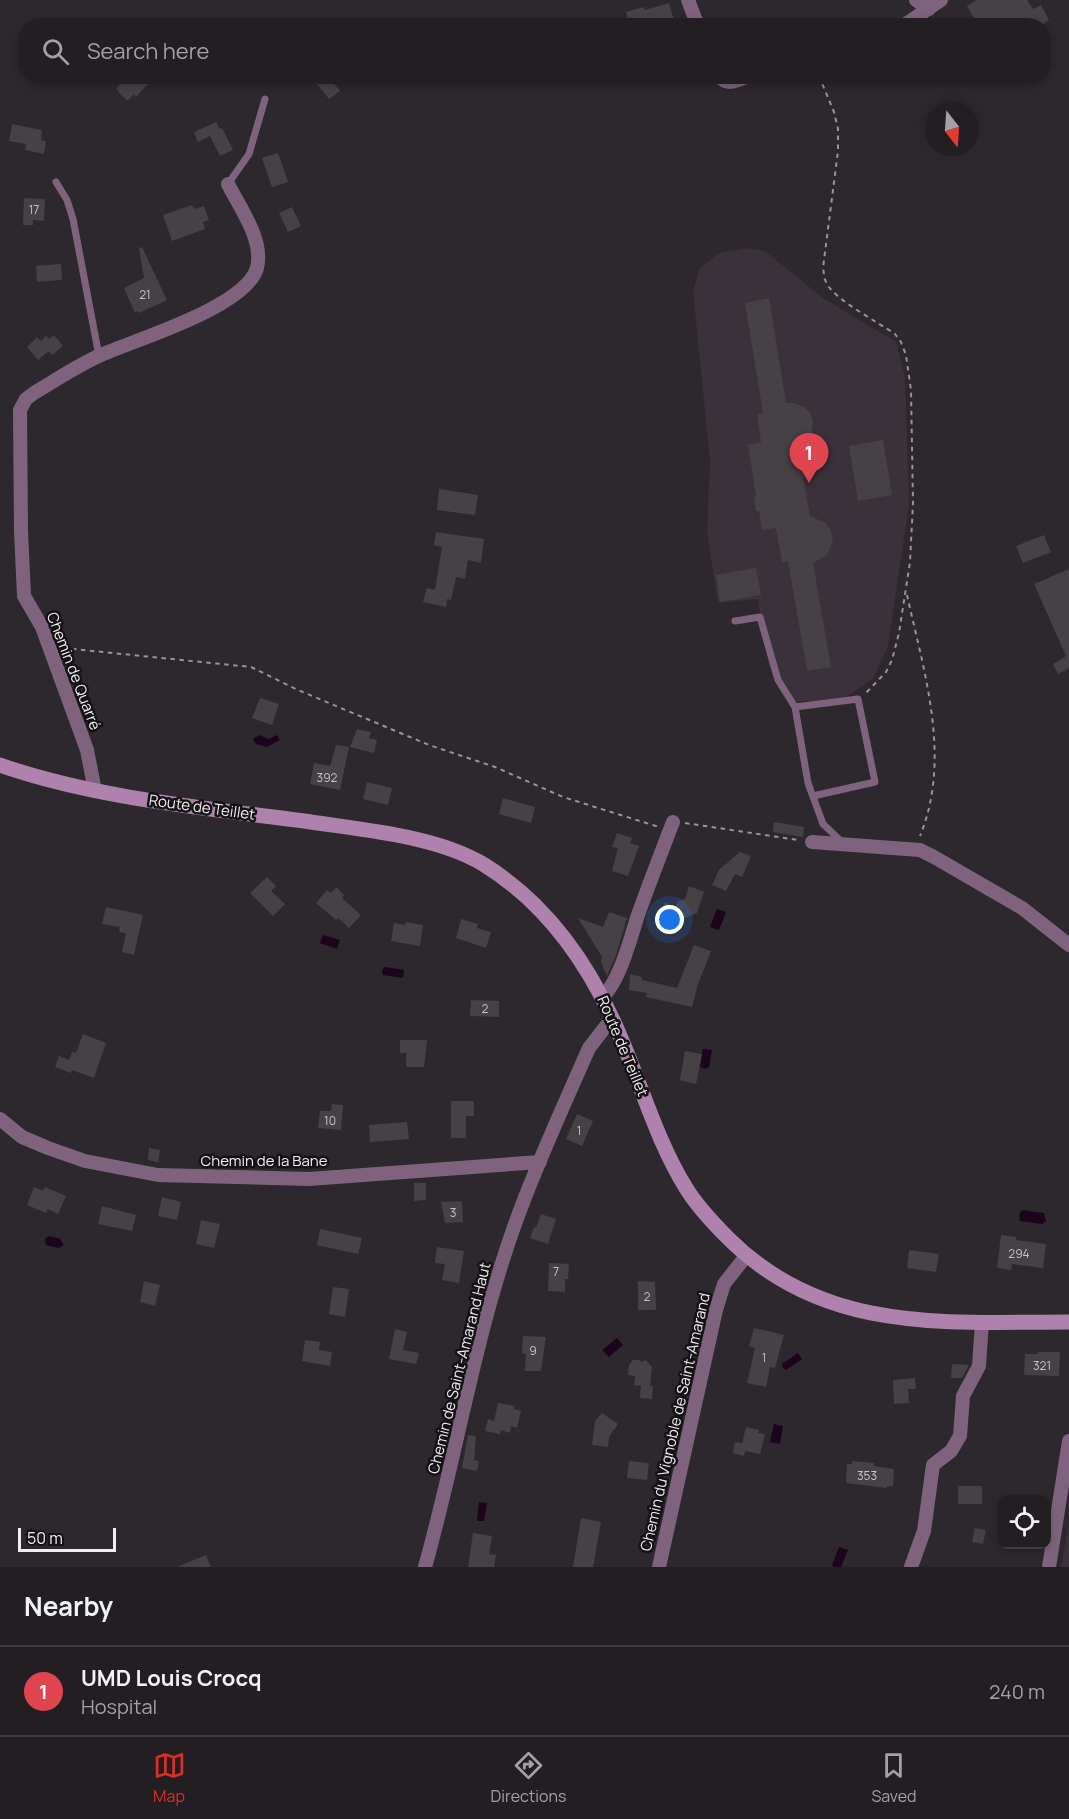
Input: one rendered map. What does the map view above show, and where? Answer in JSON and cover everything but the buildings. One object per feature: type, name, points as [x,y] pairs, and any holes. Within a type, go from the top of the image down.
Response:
[{"type":"main road","name":"Route de Teillet","points":[[0,765],[26,774],[95,791],[385,833],[443,847],[481,863],[522,893],[548,918],[573,948],[603,997],[666,1153],[687,1191],[746,1256],[785,1282],[830,1303],[881,1316],[938,1321],[1069,1322]]},
{"type":"street","points":[[688,0],[695,18]]},
{"type":"street","points":[[916,0],[928,9]]},
{"type":"street","points":[[915,18],[941,0]]},
{"type":"street","name":"Chemin de Quarré","points":[[95,791],[87,750],[50,646],[24,596],[20,410],[26,399],[34,393],[99,356],[207,312],[251,282],[257,268],[258,256],[254,237],[228,184]]},
{"type":"street","points":[[603,997],[610,990],[621,963],[672,826]]},
{"type":"street","points":[[812,842],[914,850],[934,857],[1022,908],[1069,945]]},
{"type":"street","name":"Chemin de Saint-Amarand Haut","points":[[425,1567],[482,1334],[515,1224],[589,1048],[606,1026],[614,1022]]},
{"type":"street","name":"Chemin de la Bane","points":[[0,1119],[22,1137],[48,1148],[85,1161],[158,1175],[309,1179],[540,1162]]},
{"type":"street","name":"Chemin du Vignoble de Saint-Amarand","points":[[659,1567],[716,1310],[724,1284],[746,1256]]},
{"type":"street","points":[[911,1567],[924,1531],[933,1465],[951,1451],[960,1436],[963,1396],[979,1366],[982,1322]]},
{"type":"street","points":[[1049,1567],[1069,1441]]},
{"type":"lane","points":[[228,184],[249,154],[265,99]]},
{"type":"lane","points":[[56,182],[67,200],[73,219],[99,356]]},
{"type":"lane","points":[[735,621],[760,617],[778,680],[795,707],[808,783],[823,824],[845,845]]},
{"type":"lane","points":[[795,707],[858,699],[875,782],[813,796]]},
{"type":"path","points":[[822,84],[834,112],[838,129],[838,151],[823,268],[824,280],[839,297],[895,334],[906,355],[911,390],[913,493],[906,592],[900,633],[886,672],[858,699]]},
{"type":"path","points":[[906,592],[930,704],[934,727],[935,757],[930,804],[925,824],[914,850]]},
{"type":"path","points":[[50,646],[251,667],[429,745],[495,767],[563,797],[672,826],[698,824],[812,842]]},
{"type":"shaded area","points":[[746,248],[765,251],[823,298],[896,342],[905,377],[909,505],[888,646],[873,679],[847,696],[794,702],[780,690],[769,665],[758,599],[718,603],[707,532],[710,461],[693,291],[700,268],[719,253]]},
{"type":"shaded area","points":[[259,735],[269,739],[277,735],[280,740],[267,747],[256,744],[253,739]]},
{"type":"shaded area","points":[[717,909],[726,912],[719,930],[710,927]]},
{"type":"shaded area","points":[[323,935],[340,940],[337,949],[320,943]]},
{"type":"shaded area","points":[[385,967],[404,970],[403,978],[383,975],[382,970]]},
{"type":"shaded area","points":[[703,1049],[712,1050],[709,1067],[706,1069],[700,1066]]},
{"type":"shaded area","points":[[1022,1210],[1044,1213],[1046,1221],[1042,1224],[1020,1221],[1019,1215]]},
{"type":"shaded area","points":[[49,1236],[60,1239],[64,1245],[59,1248],[46,1245],[45,1239]]},
{"type":"shaded area","points":[[617,1338],[623,1345],[609,1357],[602,1350]]},
{"type":"shaded area","points":[[798,1353],[802,1359],[786,1370],[783,1368],[782,1364]]},
{"type":"shaded area","points":[[774,1424],[783,1426],[780,1444],[770,1442]]},
{"type":"shaded area","points":[[479,1502],[487,1503],[484,1521],[477,1521]]},
{"type":"shaded area","points":[[1069,1523],[1069,1567],[1061,1567]]},
{"type":"shaded area","points":[[839,1547],[848,1550],[841,1567],[834,1567],[832,1565]]},
{"type":"place","name":"UMD Louis Crocq","points":[[809,483]]}]
